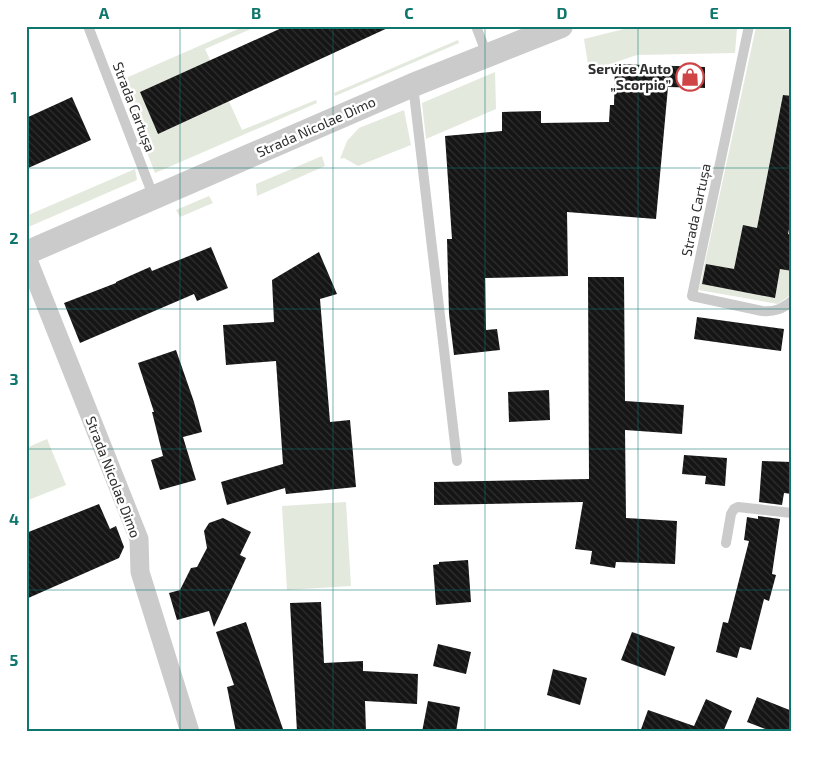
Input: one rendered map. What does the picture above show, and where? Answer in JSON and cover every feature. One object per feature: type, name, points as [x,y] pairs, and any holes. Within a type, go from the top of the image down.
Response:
[{"type":"street","name":"Strada Nicolae Dimo","points":[[190,732],[140,572],[139,539],[26,254],[413,85],[561,26]]},
{"type":"lane","name":"Strada Cartușa","points":[[88,26],[154,198]]},
{"type":"lane","points":[[476,26],[487,55]]},
{"type":"lane","name":"Strada Cartușa","points":[[748,26],[692,296],[774,312],[792,302]]},
{"type":"lane","points":[[413,85],[457,461]]},
{"type":"lane","points":[[726,543],[731,514],[738,507],[792,514]]},
{"type":"shaded area","points":[[245,26],[258,26],[205,49],[242,130],[316,100],[317,103],[155,173],[119,81]]},
{"type":"shaded area","points":[[700,26],[737,28],[735,53],[637,55],[589,71],[584,39],[628,28]]},
{"type":"shaded area","points":[[756,27],[792,30],[792,294],[778,304],[699,290]]},
{"type":"shaded area","points":[[458,40],[459,43],[335,96],[334,93]]},
{"type":"shaded area","points":[[495,72],[496,109],[426,139],[422,103]]},
{"type":"shaded area","points":[[404,110],[411,145],[358,166],[344,158],[340,159],[347,141],[359,128]]},
{"type":"shaded area","points":[[322,156],[325,166],[257,196],[256,184]]},
{"type":"shaded area","points":[[135,169],[137,180],[26,228],[26,216]]},
{"type":"shaded area","points":[[209,196],[213,203],[180,217],[176,210]]},
{"type":"shaded area","points":[[47,439],[66,485],[26,501],[26,448]]},
{"type":"shaded area","points":[[346,502],[351,586],[287,590],[282,506]]},
{"type":"building","points":[[286,26],[392,26],[158,134],[140,92]]},
{"type":"building","points":[[615,64],[705,67],[705,88],[668,87],[656,219],[567,212],[568,276],[485,278],[486,330],[497,329],[500,350],[454,355],[449,314],[447,239],[452,239],[445,136],[502,131],[502,112],[541,111],[541,123],[609,122],[610,105],[614,105]]},
{"type":"building","points":[[783,95],[792,96],[792,215],[788,234],[792,235],[792,271],[780,269],[775,298],[702,284],[706,264],[734,269],[743,225],[757,228]]},
{"type":"building","points":[[72,97],[91,140],[26,169],[26,118]]},
{"type":"building","points":[[211,247],[228,288],[197,301],[194,294],[80,343],[64,303],[116,283],[150,267],[152,271]]},
{"type":"building","points":[[319,252],[337,294],[320,299],[330,422],[350,420],[356,487],[286,494],[285,488],[227,505],[221,482],[283,464],[276,361],[226,365],[223,325],[274,322],[272,280]]},
{"type":"building","points":[[588,277],[624,277],[625,401],[684,405],[682,434],[625,430],[626,518],[677,521],[675,564],[616,562],[615,568],[590,564],[592,551],[575,549],[583,502],[434,505],[434,482],[589,479]]},
{"type":"building","points":[[697,317],[784,329],[781,351],[694,339]]},
{"type":"building","points":[[176,350],[202,432],[183,437],[196,480],[160,490],[151,460],[163,456],[152,412],[154,412],[138,363]]},
{"type":"building","points":[[549,390],[550,420],[509,422],[508,392]]},
{"type":"building","points":[[684,455],[727,458],[725,486],[705,484],[706,476],[682,474]]},
{"type":"building","points":[[762,461],[792,462],[792,494],[784,493],[782,505],[759,502]]},
{"type":"building","points":[[99,504],[110,529],[116,526],[124,547],[119,558],[26,599],[26,533]]},
{"type":"building","points":[[758,516],[780,519],[772,574],[776,575],[769,601],[764,599],[751,650],[740,647],[737,658],[716,652],[723,622],[728,623],[749,541],[744,540],[747,517],[758,519]]},
{"type":"building","points":[[223,518],[251,532],[240,555],[246,558],[214,627],[209,611],[177,620],[169,593],[180,590],[191,568],[197,567],[207,548],[204,531],[209,523]]},
{"type":"building","points":[[468,560],[471,602],[436,605],[433,565],[439,564],[439,562]]},
{"type":"building","points":[[321,602],[324,663],[363,661],[363,671],[418,674],[417,704],[365,701],[366,732],[297,732],[290,603]]},
{"type":"building","points":[[246,622],[284,732],[236,732],[227,687],[234,685],[216,632]]},
{"type":"building","points":[[632,632],[675,647],[665,676],[621,660]]},
{"type":"building","points":[[438,644],[471,652],[466,674],[433,666]]},
{"type":"building","points":[[553,669],[587,678],[580,705],[547,695]]},
{"type":"building","points":[[757,697],[792,711],[792,732],[773,732],[747,722]]},
{"type":"building","points":[[706,699],[732,711],[723,732],[640,732],[648,710],[694,726]]},
{"type":"building","points":[[428,701],[460,707],[456,732],[422,732]]},
{"type":"place","name":"Service Auto „Scorpio”","points":[[690,77]]}]
